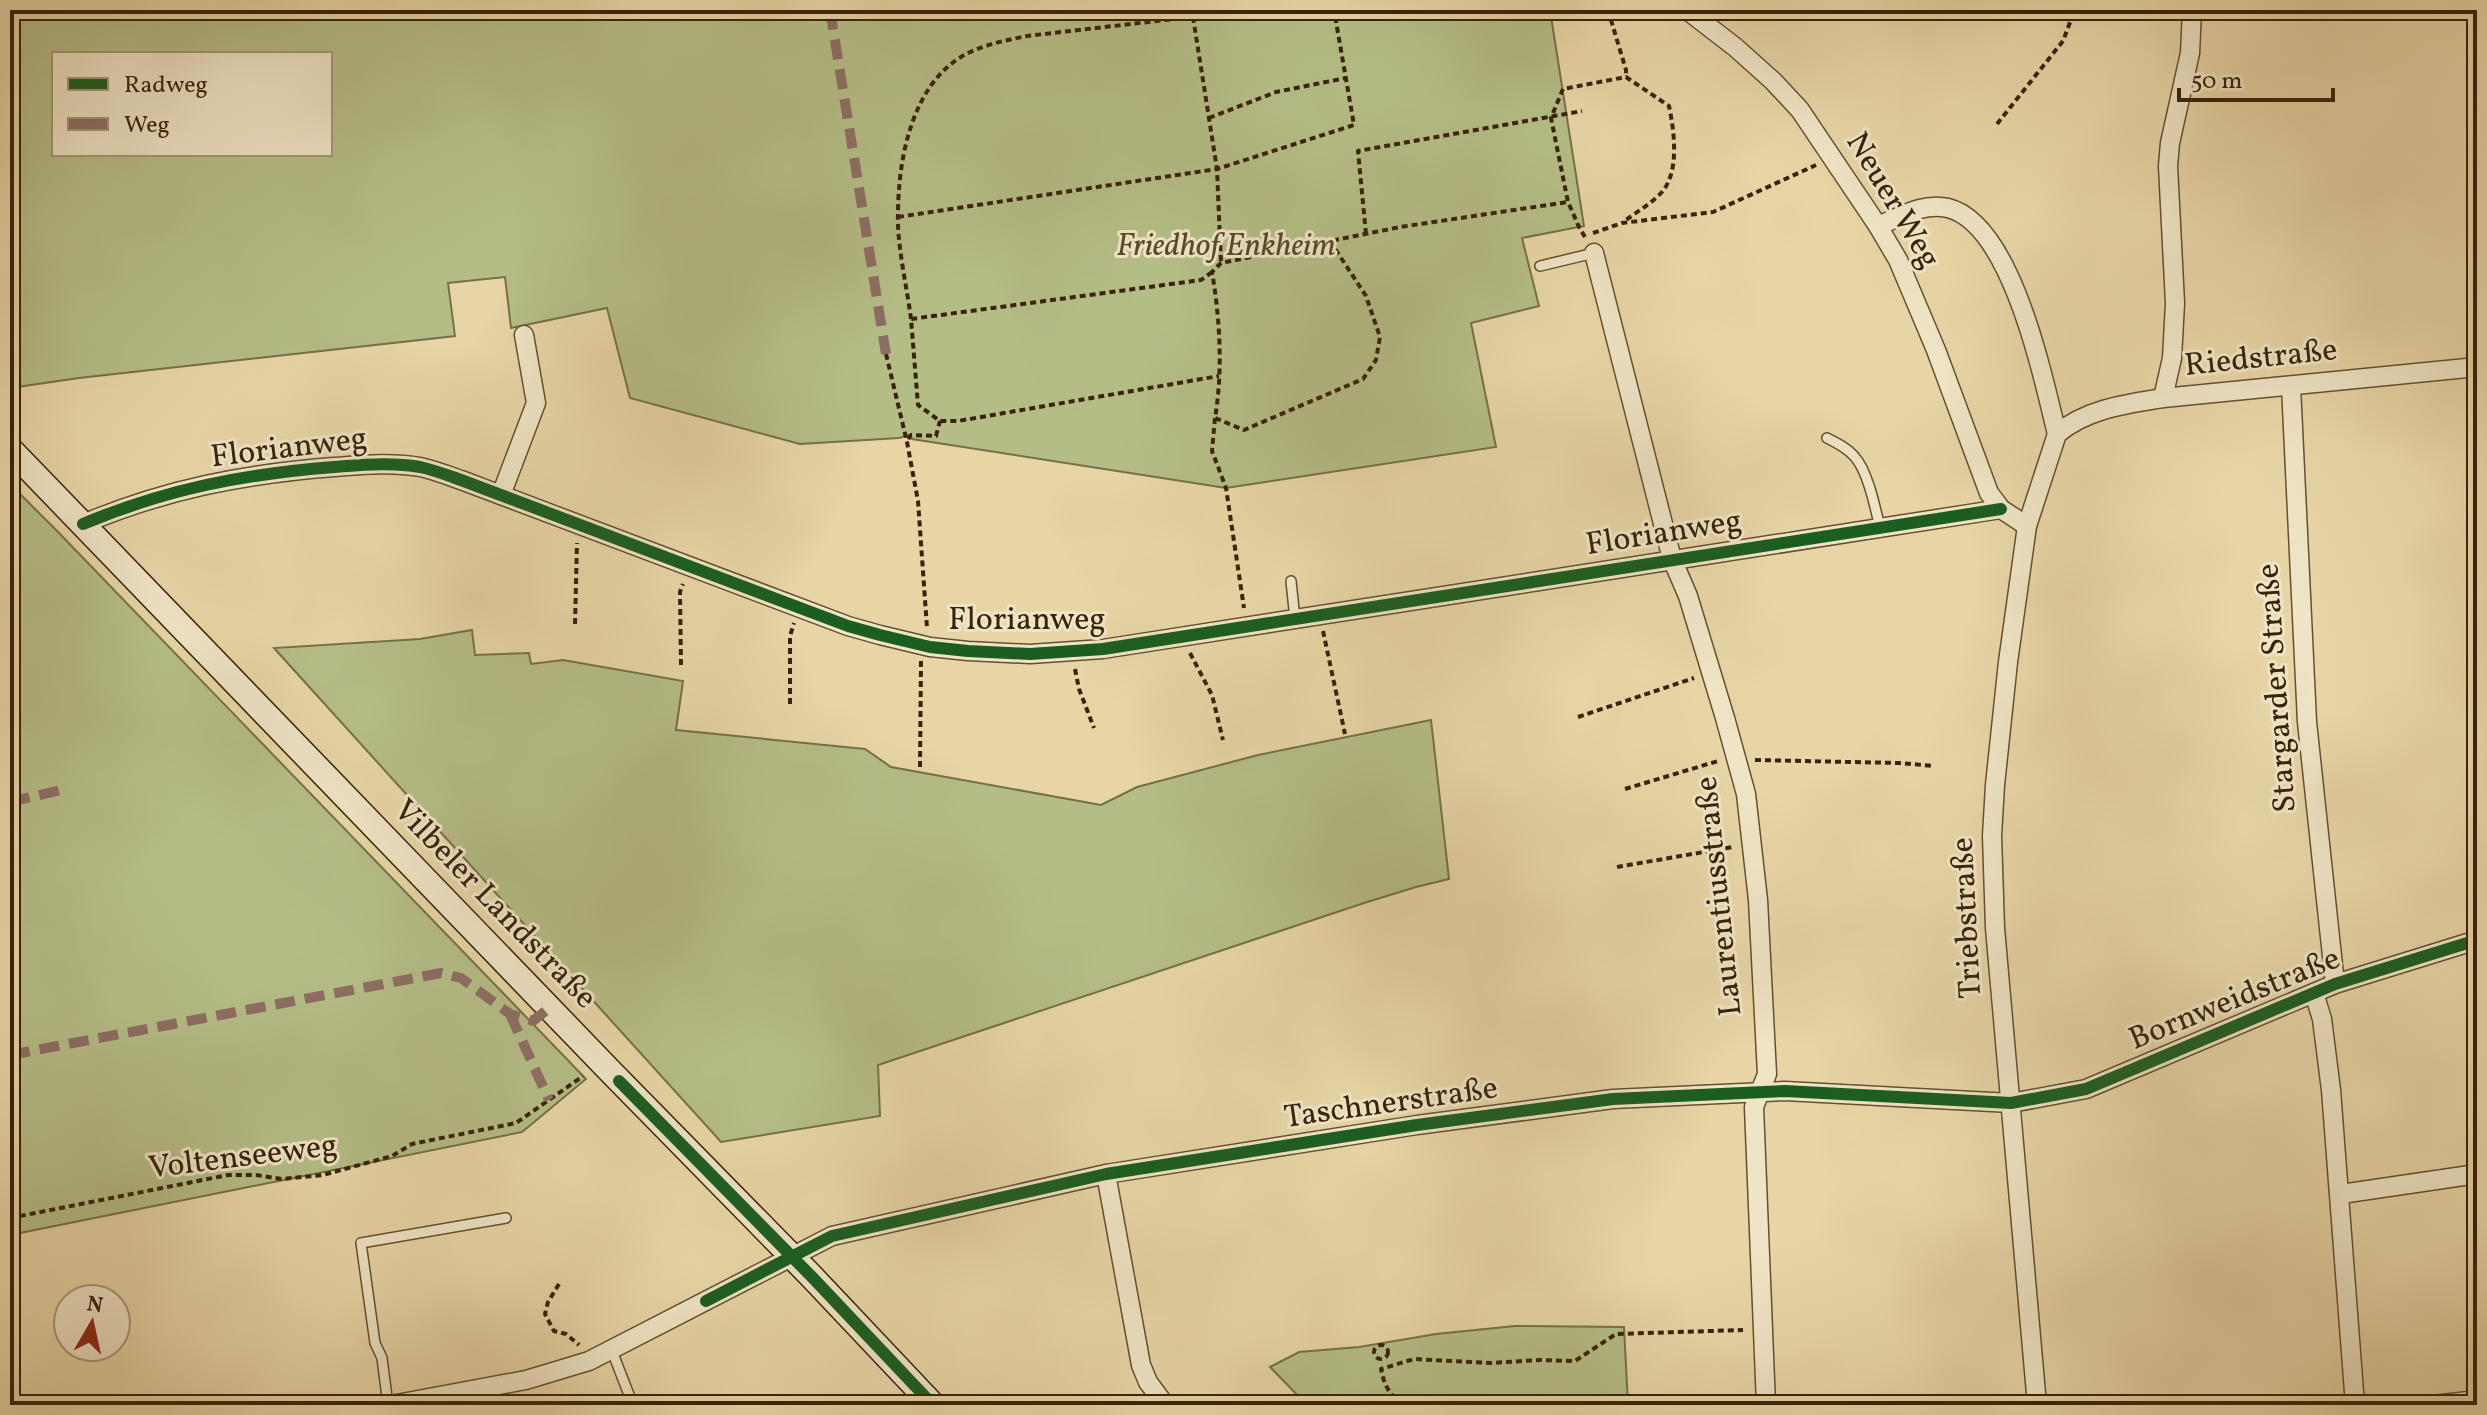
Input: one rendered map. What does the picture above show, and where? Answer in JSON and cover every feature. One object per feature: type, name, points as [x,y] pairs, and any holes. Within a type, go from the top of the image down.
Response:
[{"type":"main road","name":"Vilbeler Landstraße","points":[[10,449],[933,1405]]},
{"type":"street","name":"Neuer Weg","points":[[1687,10],[1735,47],[1800,110],[1878,226],[1898,260],[1936,350],[1989,493],[2001,509]]},
{"type":"street","points":[[2163,398],[2172,358],[2175,303],[2168,166],[2170,143],[2190,53],[2192,10]]},
{"type":"street","points":[[1878,226],[1919,209],[1938,206],[1960,213],[1979,231],[1994,249],[2015,287],[2039,362],[2057,434]]},
{"type":"street","name":"Laurentiusstraße","points":[[1594,253],[1672,559],[1688,596],[1746,794],[1758,900],[1767,1074],[1754,1107],[1766,1405]]},
{"type":"street","points":[[501,495],[536,403],[524,335]]},
{"type":"street","name":"Riedstraße","points":[[2057,434],[2070,423],[2088,415],[2163,398],[2477,367]]},
{"type":"street","name":"Stargarder Straße","points":[[2291,386],[2307,722],[2335,984]]},
{"type":"street","name":"Triebstraße","points":[[2037,1405],[1995,928],[1992,836],[2008,662],[2027,526],[2057,434]]},
{"type":"street","name":"Florianweg","points":[[83,524],[181,489],[275,471],[370,464],[418,467],[501,495],[848,626],[925,646],[1030,654],[1072,652],[1183,637],[2001,509]]},
{"type":"street","points":[[2001,509],[2027,526]]},
{"type":"street","name":"Bornweidstraße","points":[[2011,1103],[2086,1089],[2335,984],[2477,940]]},
{"type":"street","points":[[2314,993],[2322,1019],[2331,1090],[2355,1405]]},
{"type":"street","name":"Taschnerstraße","points":[[389,1405],[526,1380],[589,1361],[832,1236],[1106,1174],[1417,1125],[1613,1099],[1785,1091],[2011,1103]]},
{"type":"street","points":[[1106,1174],[1141,1365],[1148,1382],[1165,1405]]},
{"type":"street","points":[[2341,1194],[2477,1174]]},
{"type":"street","points":[[2434,1405],[2477,1400]]},
{"type":"lane","points":[[1540,266],[1594,253]]},
{"type":"lane","points":[[1827,438],[1855,456],[1866,479],[1880,528]]},
{"type":"lane","points":[[1291,581],[1295,619]]},
{"type":"lane","points":[[389,1405],[382,1358],[375,1343],[361,1243],[506,1218]]},
{"type":"lane","points":[[612,1351],[633,1405]]},
{"type":"path","points":[[1220,376],[958,421],[940,421],[918,405],[898,217],[904,148],[930,88],[966,54],[994,43],[1027,36],[1252,10]]},
{"type":"path","points":[[898,217],[1217,169],[1354,125],[1334,10]]},
{"type":"path","points":[[1608,10],[1626,77]]},
{"type":"path","points":[[1997,124],[2063,41],[2072,10]]},
{"type":"path","points":[[1193,17],[1217,169],[1221,263]]},
{"type":"path","points":[[1594,253],[1568,202],[1551,118],[1563,89],[1626,77],[1669,106],[1676,138],[1670,179],[1662,191],[1622,223]]},
{"type":"path","points":[[1209,118],[1276,92],[1346,78]]},
{"type":"path","points":[[1366,234],[1358,151],[1582,111]]},
{"type":"path","points":[[1585,236],[1622,223],[1713,212],[1833,157]]},
{"type":"path","points":[[911,319],[1201,280],[1221,263],[1366,234],[1568,202]]},
{"type":"path","points":[[1215,418],[1244,430],[1363,379],[1376,360],[1380,337],[1366,296],[1330,241]]},
{"type":"path","points":[[1212,272],[1220,376],[1212,451],[1226,488],[1247,627]]},
{"type":"path","points":[[886,354],[918,501],[925,620],[920,767]]},
{"type":"path","points":[[907,442],[911,435],[936,436],[940,421]]},
{"type":"path","points":[[575,624],[575,546],[584,527]]},
{"type":"path","points":[[681,665],[680,592],[688,565]]},
{"type":"path","points":[[790,704],[790,636],[800,607]]},
{"type":"path","points":[[1320,615],[1345,734]]},
{"type":"path","points":[[1183,637],[1212,695],[1223,740]]},
{"type":"path","points":[[1072,652],[1079,689],[1094,728]]},
{"type":"path","points":[[1578,717],[1711,672]]},
{"type":"path","points":[[1625,789],[1736,757],[1934,766]]},
{"type":"path","points":[[1617,867],[1752,843]]},
{"type":"path","points":[[559,1284],[545,1314],[554,1331],[566,1334],[577,1343],[589,1361]]},
{"type":"path","points":[[1381,1369],[1414,1359],[1491,1363],[1575,1361],[1616,1334],[1762,1329]]},
{"type":"path","points":[[1380,1360],[1383,1380],[1393,1398],[1403,1405]]},
{"type":"green space","name":"Friedhof Enkheim","points":[[10,10],[1550,10],[1584,226],[1522,238],[1539,306],[1471,323],[1496,447],[1226,488],[912,439],[910,435],[800,444],[630,398],[607,308],[511,328],[505,277],[448,283],[455,336],[10,388]]},
{"type":"green space","points":[[10,484],[586,1079],[522,1132],[10,1235]]},
{"type":"green space","points":[[472,630],[475,655],[529,653],[531,664],[563,660],[683,681],[676,730],[865,749],[891,767],[1101,805],[1137,787],[1258,755],[1431,720],[1449,879],[1364,903],[878,1065],[880,1116],[721,1142],[274,648],[420,639]]},
{"type":"green space","points":[[1515,1326],[1624,1327],[1628,1405],[1307,1405],[1270,1367],[1299,1352]]},
{"type":"marked path","points":[[830,10],[886,354]]},
{"type":"marked path","points":[[10,802],[65,789]]},
{"type":"marked path","points":[[10,1055],[441,973],[461,978],[510,1014],[533,1021],[549,1008]]},
{"type":"marked path","points":[[510,1014],[549,1100]]},
{"type":"cycle path","points":[[83,524],[175,492],[237,479],[334,467],[409,465],[461,480],[848,626],[930,647],[1030,654],[1103,649],[2001,509]]},
{"type":"cycle path","points":[[706,1301],[832,1236],[1106,1174],[1417,1125],[1613,1099],[1785,1091],[2011,1103],[2086,1089],[2335,984],[2477,940]]},
{"type":"cycle path","points":[[619,1081],[933,1405]]}]
